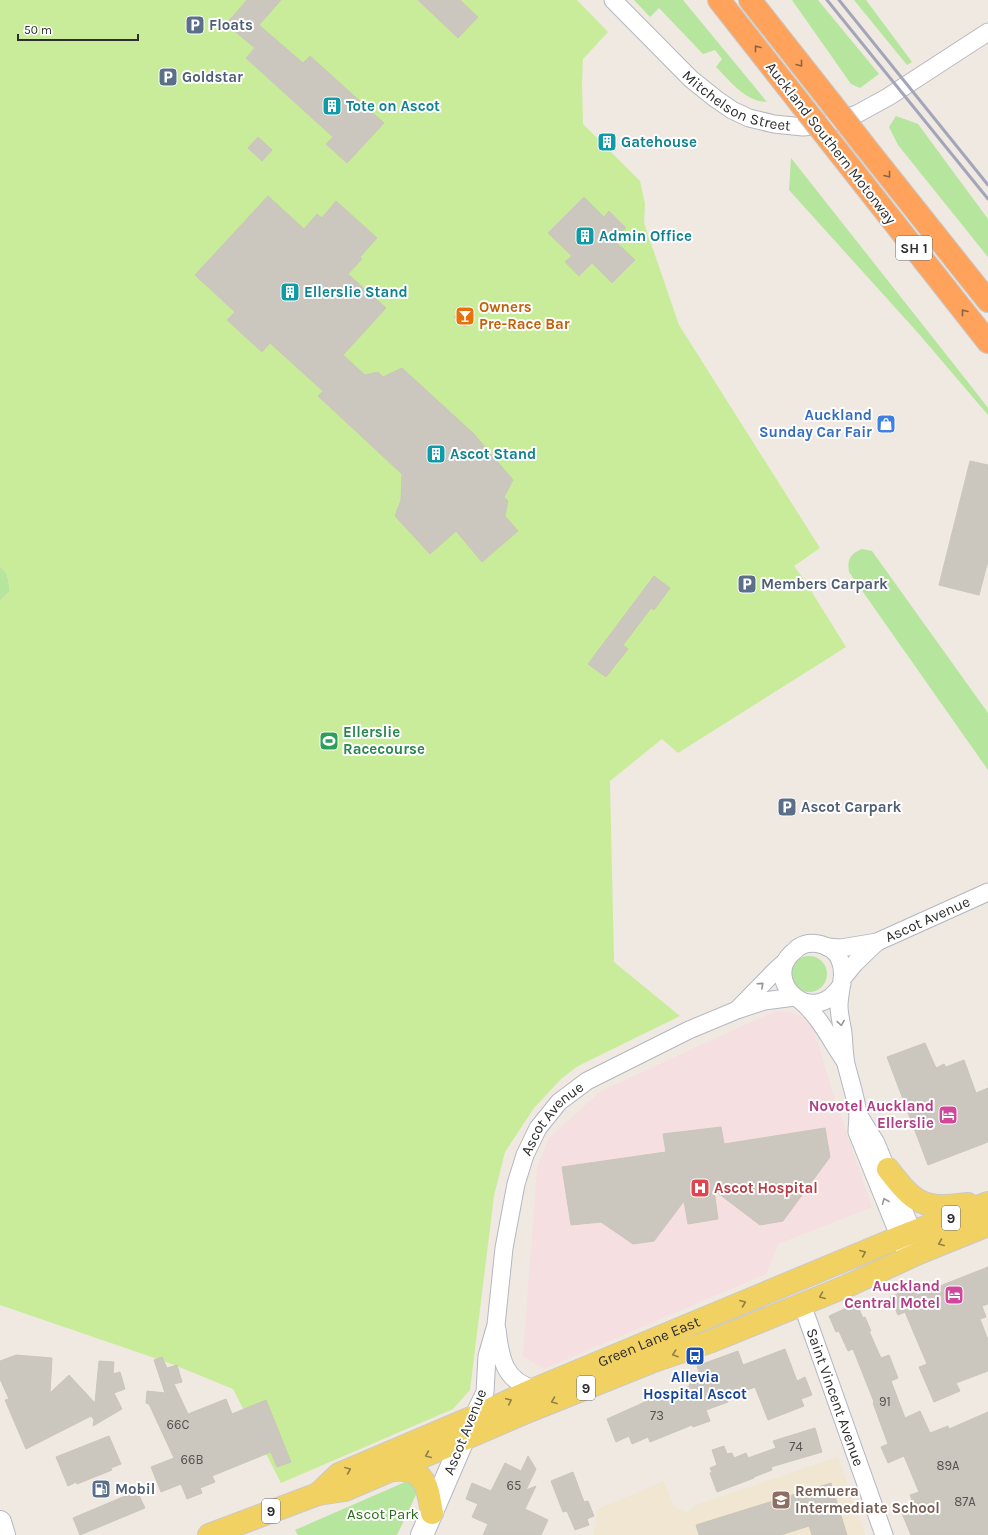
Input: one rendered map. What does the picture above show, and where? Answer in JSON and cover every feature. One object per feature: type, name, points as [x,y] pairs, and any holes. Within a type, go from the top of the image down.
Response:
[{"type":"highway","name":"Auckland Southern Motorway","points":[[719,0],[988,342]]},
{"type":"highway","name":"Auckland Southern Motorway","points":[[750,0],[988,301]]},
{"type":"highway","points":[[953,256],[988,290]]},
{"type":"main road","points":[[888,1169],[904,1190],[915,1200],[928,1205],[945,1208],[988,1202]]},
{"type":"main road","name":"Green Lane East","points":[[209,1535],[318,1494],[345,1490],[529,1411],[651,1362],[712,1341],[848,1286],[911,1245],[988,1202]]},
{"type":"main road","name":"Green Lane East","points":[[318,1494],[339,1474],[535,1389],[911,1245],[988,1224]]},
{"type":"main road","name":"Ascot Avenue","points":[[422,1535],[473,1417]]},
{"type":"main road","points":[[393,1470],[405,1469],[415,1473],[422,1479],[427,1487],[432,1513]]},
{"type":"main road","points":[[0,1522],[4,1535]]},
{"type":"street","name":"Mitchelson Street","points":[[613,0],[691,79],[732,110],[749,118],[774,124],[803,127],[825,125],[857,114],[888,97],[988,32]]},
{"type":"street","name":"Ascot Avenue","points":[[827,947],[841,948],[877,942],[985,891]]},
{"type":"street","name":"Ascot Avenue","points":[[842,982],[855,963],[877,942]]},
{"type":"street","points":[[845,1061],[831,1041],[822,1023],[810,1008],[798,999],[786,986],[784,981],[783,971],[786,961],[800,946],[817,944],[827,947],[839,958],[844,972],[839,1007],[845,1061],[858,1114],[857,1132],[911,1245]]},
{"type":"street","name":"Ascot Avenue","points":[[737,1010],[786,961]]},
{"type":"street","points":[[798,999],[811,1004],[820,1003],[830,999],[836,994],[842,982]]},
{"type":"street","name":"Ascot Avenue","points":[[473,1417],[485,1392],[487,1356],[496,1325],[504,1248],[516,1184],[525,1155],[538,1128],[559,1102],[587,1081],[689,1030],[737,1010],[764,1001],[798,999]]},
{"type":"street","points":[[858,1114],[876,1142],[888,1169],[911,1245]]},
{"type":"street","name":"Saint Vincent Avenue","points":[[802,1304],[884,1535]]},
{"type":"street","name":"Ascot Avenue","points":[[496,1325],[504,1366],[507,1371],[511,1376],[527,1387],[535,1389]]},
{"type":"shaded area","name":"Ascot Hospital","points":[[775,1011],[791,1012],[805,1018],[814,1030],[833,1094],[872,1207],[778,1244],[766,1274],[544,1369],[523,1356],[537,1168],[549,1138],[601,1091]]},
{"type":"shaded area","name":"Remuera Intermediate School","points":[[838,1457],[865,1535],[593,1535],[598,1509],[664,1481],[673,1506],[688,1512],[693,1506]]},
{"type":"green space","name":"Ellerslie Racecourse","points":[[0,0],[577,0],[608,32],[583,59],[583,124],[640,181],[645,204],[644,223],[679,325],[820,548],[794,566],[846,647],[678,753],[662,739],[610,781],[614,962],[680,1016],[578,1066],[562,1078],[534,1108],[505,1152],[494,1196],[470,1390],[453,1409],[281,1483],[233,1389],[172,1364],[0,1305],[0,601],[10,591],[7,574],[0,566]]},
{"type":"green space","points":[[634,0],[683,0],[767,102],[759,101],[745,95],[716,67],[722,59],[715,50],[703,54],[659,8],[650,17]]},
{"type":"green space","points":[[792,0],[818,0],[879,74],[860,88],[851,84]]},
{"type":"green space","points":[[854,0],[866,0],[912,62],[907,65]]},
{"type":"green space","points":[[896,116],[918,124],[988,219],[988,257],[898,145],[889,127]]},
{"type":"green space","points":[[791,158],[988,408],[988,415],[919,334],[789,190]]},
{"type":"green space","points":[[862,549],[872,551],[988,713],[988,770],[849,572],[848,564],[850,558]]},
{"type":"green space","points":[[0,566],[7,574],[10,591],[0,601]]},
{"type":"green space","points":[[813,956],[822,961],[826,967],[826,981],[822,987],[813,992],[805,992],[796,987],[792,981],[791,970],[796,961],[802,957]]},
{"type":"green space","name":"Ascot Park","points":[[412,1479],[421,1484],[397,1535],[298,1535],[295,1530]]},
{"type":"building","name":"Tote on Ascot","points":[[247,0],[281,0],[259,25],[303,63],[310,56],[384,123],[347,163],[326,144],[333,137],[246,58],[255,48],[226,24]]},
{"type":"building","points":[[418,0],[460,0],[478,17],[458,38]]},
{"type":"building","points":[[258,137],[272,150],[262,161],[248,148]]},
{"type":"building","points":[[268,196],[304,229],[317,214],[322,218],[336,201],[377,238],[360,257],[362,259],[348,274],[386,308],[343,355],[365,375],[378,372],[383,377],[402,368],[474,434],[513,480],[504,497],[508,501],[505,516],[518,531],[482,562],[456,531],[430,554],[395,516],[401,500],[402,474],[318,396],[323,391],[270,343],[262,352],[227,320],[235,312],[195,275]]},
{"type":"building","name":"Admin Office","points":[[584,197],[604,217],[609,211],[626,228],[614,240],[635,260],[612,283],[592,263],[579,276],[565,262],[572,256],[548,233]]},
{"type":"building","name":"Owners Pre-Race Bar","points":[[464,306],[475,315],[465,327],[454,317]]},
{"type":"building","points":[[970,461],[988,465],[988,561],[979,595],[939,585]]},
{"type":"building","points":[[654,576],[670,588],[654,610],[651,608],[623,645],[628,649],[606,677],[588,664]]},
{"type":"building","name":"Novotel Auckland Ellerslie","points":[[925,1043],[936,1068],[944,1064],[946,1067],[964,1060],[976,1093],[988,1088],[988,1142],[928,1165],[887,1057]]},
{"type":"building","points":[[721,1127],[724,1144],[825,1128],[830,1157],[783,1221],[760,1225],[714,1190],[718,1219],[688,1224],[684,1201],[654,1241],[633,1244],[601,1222],[571,1225],[562,1167],[666,1152],[663,1134]]},
{"type":"building","points":[[988,1267],[988,1304],[982,1306],[986,1317],[980,1319],[988,1340],[988,1371],[956,1383],[960,1391],[934,1402],[919,1367],[927,1364],[905,1312],[898,1315],[890,1297],[914,1287],[917,1295]]},
{"type":"building","points":[[855,1304],[863,1318],[865,1317],[871,1331],[869,1331],[881,1358],[889,1355],[898,1378],[891,1381],[905,1418],[920,1411],[930,1433],[948,1426],[949,1429],[988,1412],[988,1535],[911,1535],[901,1511],[914,1505],[910,1495],[919,1492],[904,1456],[888,1463],[881,1447],[888,1444],[873,1403],[874,1402],[853,1349],[848,1351],[839,1331],[836,1332],[829,1316]]},
{"type":"building","points":[[785,1349],[797,1381],[805,1377],[812,1395],[801,1399],[804,1406],[768,1420],[755,1387],[727,1398],[728,1402],[706,1410],[710,1421],[693,1427],[692,1425],[650,1442],[648,1437],[632,1444],[629,1436],[616,1442],[607,1419],[656,1397],[657,1398],[690,1386],[689,1382],[701,1377],[697,1366],[738,1351],[743,1365]]},
{"type":"building","points":[[16,1355],[52,1358],[50,1393],[69,1375],[95,1403],[99,1361],[114,1362],[113,1374],[120,1372],[125,1389],[114,1393],[122,1409],[93,1426],[94,1420],[91,1416],[26,1449],[5,1400],[9,1399],[0,1379],[0,1361]]},
{"type":"building","points":[[162,1357],[167,1368],[177,1365],[182,1382],[174,1384],[188,1414],[226,1399],[232,1414],[266,1400],[291,1462],[277,1467],[271,1452],[212,1476],[215,1482],[200,1488],[202,1493],[187,1499],[181,1484],[161,1492],[151,1467],[174,1458],[149,1404],[146,1403],[147,1391],[165,1393],[154,1360]]},
{"type":"building","points":[[815,1428],[822,1452],[771,1467],[772,1470],[717,1492],[710,1473],[712,1472],[710,1468],[717,1465],[712,1450],[724,1446],[727,1454],[732,1453],[734,1458],[746,1453],[748,1458],[776,1448],[773,1441]]},
{"type":"building","points":[[109,1436],[121,1464],[111,1468],[112,1470],[68,1486],[56,1457]]},
{"type":"building","points":[[528,1456],[536,1469],[526,1490],[536,1486],[525,1509],[548,1520],[541,1535],[483,1535],[488,1524],[472,1517],[478,1504],[466,1499],[472,1483],[491,1491],[505,1463],[521,1471]]},
{"type":"building","points":[[573,1472],[584,1502],[588,1501],[594,1516],[587,1519],[589,1525],[575,1530],[567,1511],[563,1512],[551,1481]]},
{"type":"building","points":[[831,1483],[847,1535],[812,1535],[809,1526],[781,1535],[699,1535],[696,1525]]},
{"type":"building","points":[[137,1491],[145,1508],[80,1535],[73,1518]]},
{"type":"railway","points":[[827,0],[988,199]]},
{"type":"railway","points":[[839,0],[988,185]]},
{"type":"place","name":"Floats","points":[[195,25]]},
{"type":"place","name":"Goldstar","points":[[168,77]]},
{"type":"place","name":"Tote on Ascot","points":[[332,106]]},
{"type":"place","name":"Gatehouse","points":[[607,142]]},
{"type":"place","name":"Admin Office","points":[[585,236]]},
{"type":"place","name":"Ellerslie Stand","points":[[290,292]]},
{"type":"place","name":"Owners Pre-Race Bar","points":[[465,316]]},
{"type":"place","name":"Auckland Sunday Car Fair","points":[[886,424]]},
{"type":"place","name":"Ascot Stand","points":[[436,454]]},
{"type":"place","name":"Members Carpark","points":[[747,584]]},
{"type":"place","name":"Ellerslie Racecourse","points":[[329,741]]},
{"type":"place","name":"Ascot Carpark","points":[[787,807]]},
{"type":"place","name":"Novotel Auckland Ellerslie","points":[[948,1115]]},
{"type":"place","name":"Ascot Hospital","points":[[700,1188]]},
{"type":"place","name":"Auckland Central Motel","points":[[954,1295]]},
{"type":"place","name":"Allevia Hospital Ascot","points":[[695,1356]]},
{"type":"place","name":"Mobil","points":[[101,1489]]},
{"type":"place","name":"Remuera Intermediate School","points":[[781,1500]]}]
